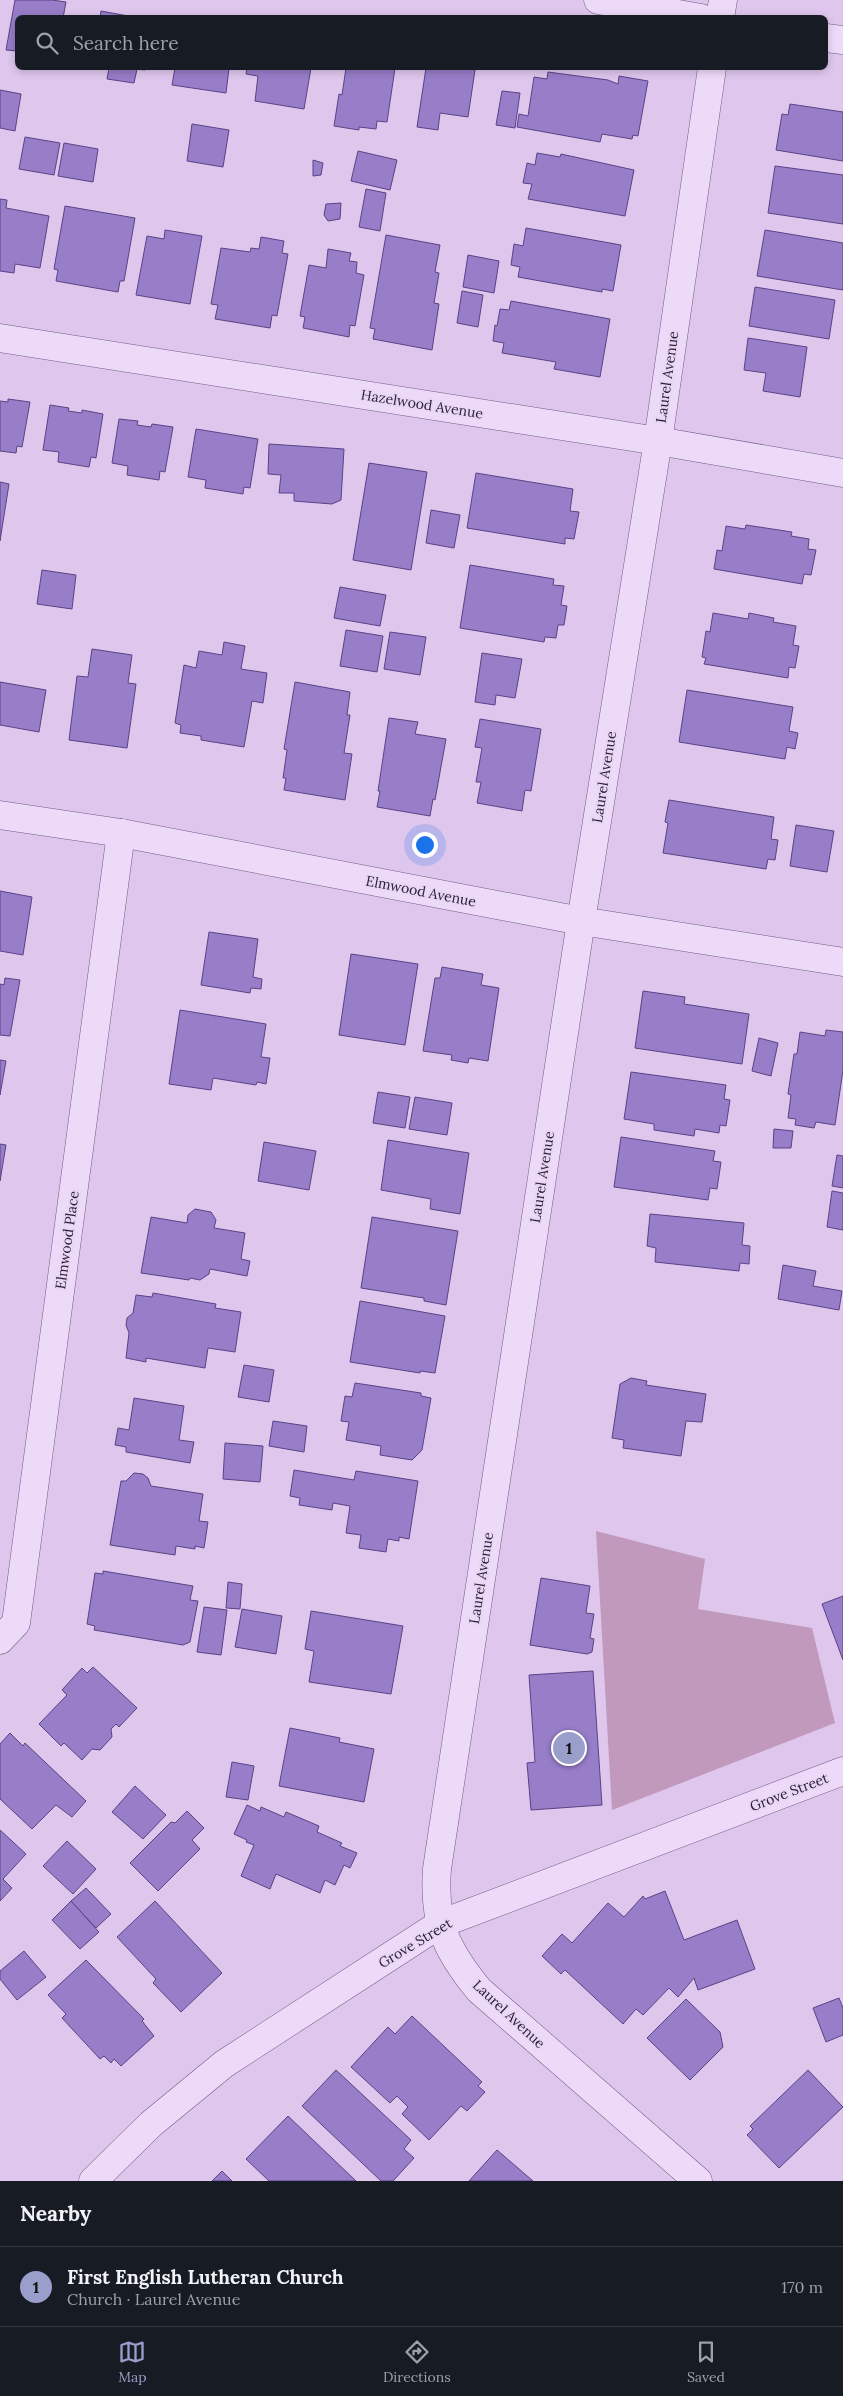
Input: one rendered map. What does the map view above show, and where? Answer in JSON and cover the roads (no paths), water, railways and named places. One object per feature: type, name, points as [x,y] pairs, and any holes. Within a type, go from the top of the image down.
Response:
[{"type":"street","points":[[598,0],[684,15]]},
{"type":"street","points":[[720,15],[723,0]]},
{"type":"street","points":[[828,38],[843,40]]},
{"type":"street","name":"Laurel Avenue","points":[[698,2181],[479,1990],[463,1970],[448,1944],[440,1924],[435,1896],[437,1869],[581,921],[658,441],[712,70]]},
{"type":"street","name":"Hazelwood Avenue","points":[[0,338],[658,441],[843,473]]},
{"type":"street","name":"Elmwood Avenue","points":[[0,815],[121,833],[581,921],[843,962]]},
{"type":"street","name":"Elmwood Place","points":[[0,1640],[16,1623],[121,833]]},
{"type":"street","name":"Grove Street","points":[[92,2181],[151,2124],[224,2064],[440,1924],[843,1771]]},
{"type":"place","name":"First English Lutheran Church","points":[[569,1748]]}]
